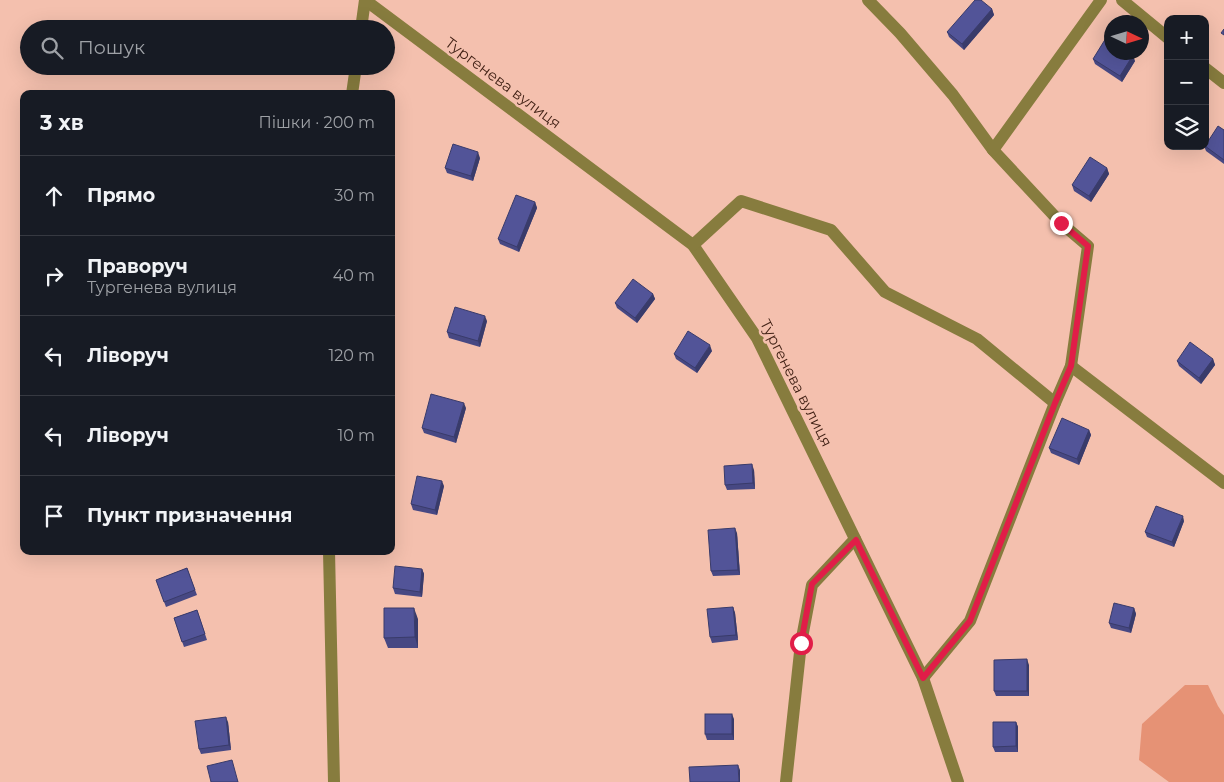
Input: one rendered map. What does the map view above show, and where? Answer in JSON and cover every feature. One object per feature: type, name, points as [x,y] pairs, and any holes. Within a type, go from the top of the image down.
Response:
[{"type":"street","points":[[362,20],[365,0]]},
{"type":"street","name":"Тургенева вулиця","points":[[365,0],[392,20]]},
{"type":"street","points":[[868,0],[900,33],[952,95],[993,150],[1061,223],[1088,246],[1071,366],[970,621],[923,678]]},
{"type":"street","points":[[993,150],[1101,0]]},
{"type":"street","points":[[1122,0],[1164,35]]},
{"type":"street","name":"Тургенева вулиця","points":[[395,22],[693,245],[757,338],[923,678],[958,782]]},
{"type":"street","points":[[1209,71],[1224,83]]},
{"type":"street","points":[[353,90],[355,75]]},
{"type":"street","points":[[693,245],[741,201],[831,230],[885,292],[977,339],[1055,403]]},
{"type":"street","points":[[1071,366],[1224,484]]},
{"type":"street","points":[[786,782],[801,643],[812,584],[856,540]]},
{"type":"street","points":[[329,555],[334,782]]},
{"type":"shaded area","points":[[1185,685],[1208,685],[1224,715],[1224,782],[1169,782],[1139,760],[1142,724]]},
{"type":"building","points":[[975,0],[981,0],[992,9],[962,44],[947,32]]},
{"type":"building","points":[[1104,41],[1104,60],[1130,60],[1120,76],[1093,59]]},
{"type":"building","points":[[1218,126],[1224,130],[1224,160],[1209,149],[1209,140]]},
{"type":"building","points":[[453,144],[478,152],[471,176],[445,168]]},
{"type":"building","points":[[1090,157],[1107,168],[1089,196],[1072,185]]},
{"type":"building","points":[[516,195],[535,202],[517,247],[498,239]]},
{"type":"building","points":[[633,279],[653,294],[635,318],[615,303]]},
{"type":"building","points":[[455,307],[485,316],[478,341],[447,332]]},
{"type":"building","points":[[688,331],[710,345],[695,368],[674,354]]},
{"type":"building","points":[[1190,342],[1213,359],[1199,378],[1177,361]]},
{"type":"building","points":[[431,394],[464,403],[454,437],[422,428]]},
{"type":"building","points":[[1062,418],[1089,430],[1077,459],[1049,448]]},
{"type":"building","points":[[752,464],[753,483],[725,485],[724,466]]},
{"type":"building","points":[[417,476],[442,481],[435,510],[411,504]]},
{"type":"building","points":[[1156,506],[1183,516],[1172,542],[1145,532]]},
{"type":"building","points":[[735,528],[738,570],[711,571],[708,530]]},
{"type":"building","points":[[395,566],[422,569],[420,592],[393,588]]},
{"type":"building","points":[[187,568],[195,590],[164,602],[156,580]]},
{"type":"building","points":[[1114,603],[1134,608],[1129,628],[1109,623]]},
{"type":"building","points":[[733,607],[736,635],[710,637],[707,609]]},
{"type":"building","points":[[384,608],[414,608],[415,637],[384,638]]},
{"type":"building","points":[[197,610],[205,634],[182,642],[174,618]]},
{"type":"building","points":[[1027,659],[1027,691],[994,691],[994,660]]},
{"type":"building","points":[[705,714],[732,714],[732,734],[705,734]]},
{"type":"building","points":[[226,717],[229,745],[199,749],[195,721]]},
{"type":"building","points":[[993,722],[1016,722],[1016,746],[993,747]]},
{"type":"building","points":[[232,760],[238,782],[211,782],[207,766]]},
{"type":"building","points":[[738,765],[739,782],[690,782],[689,767]]},
{"type":"route","points":[[801,643],[812,584],[856,540],[923,678],[970,621],[1071,366],[1088,246],[1061,223]]}]
